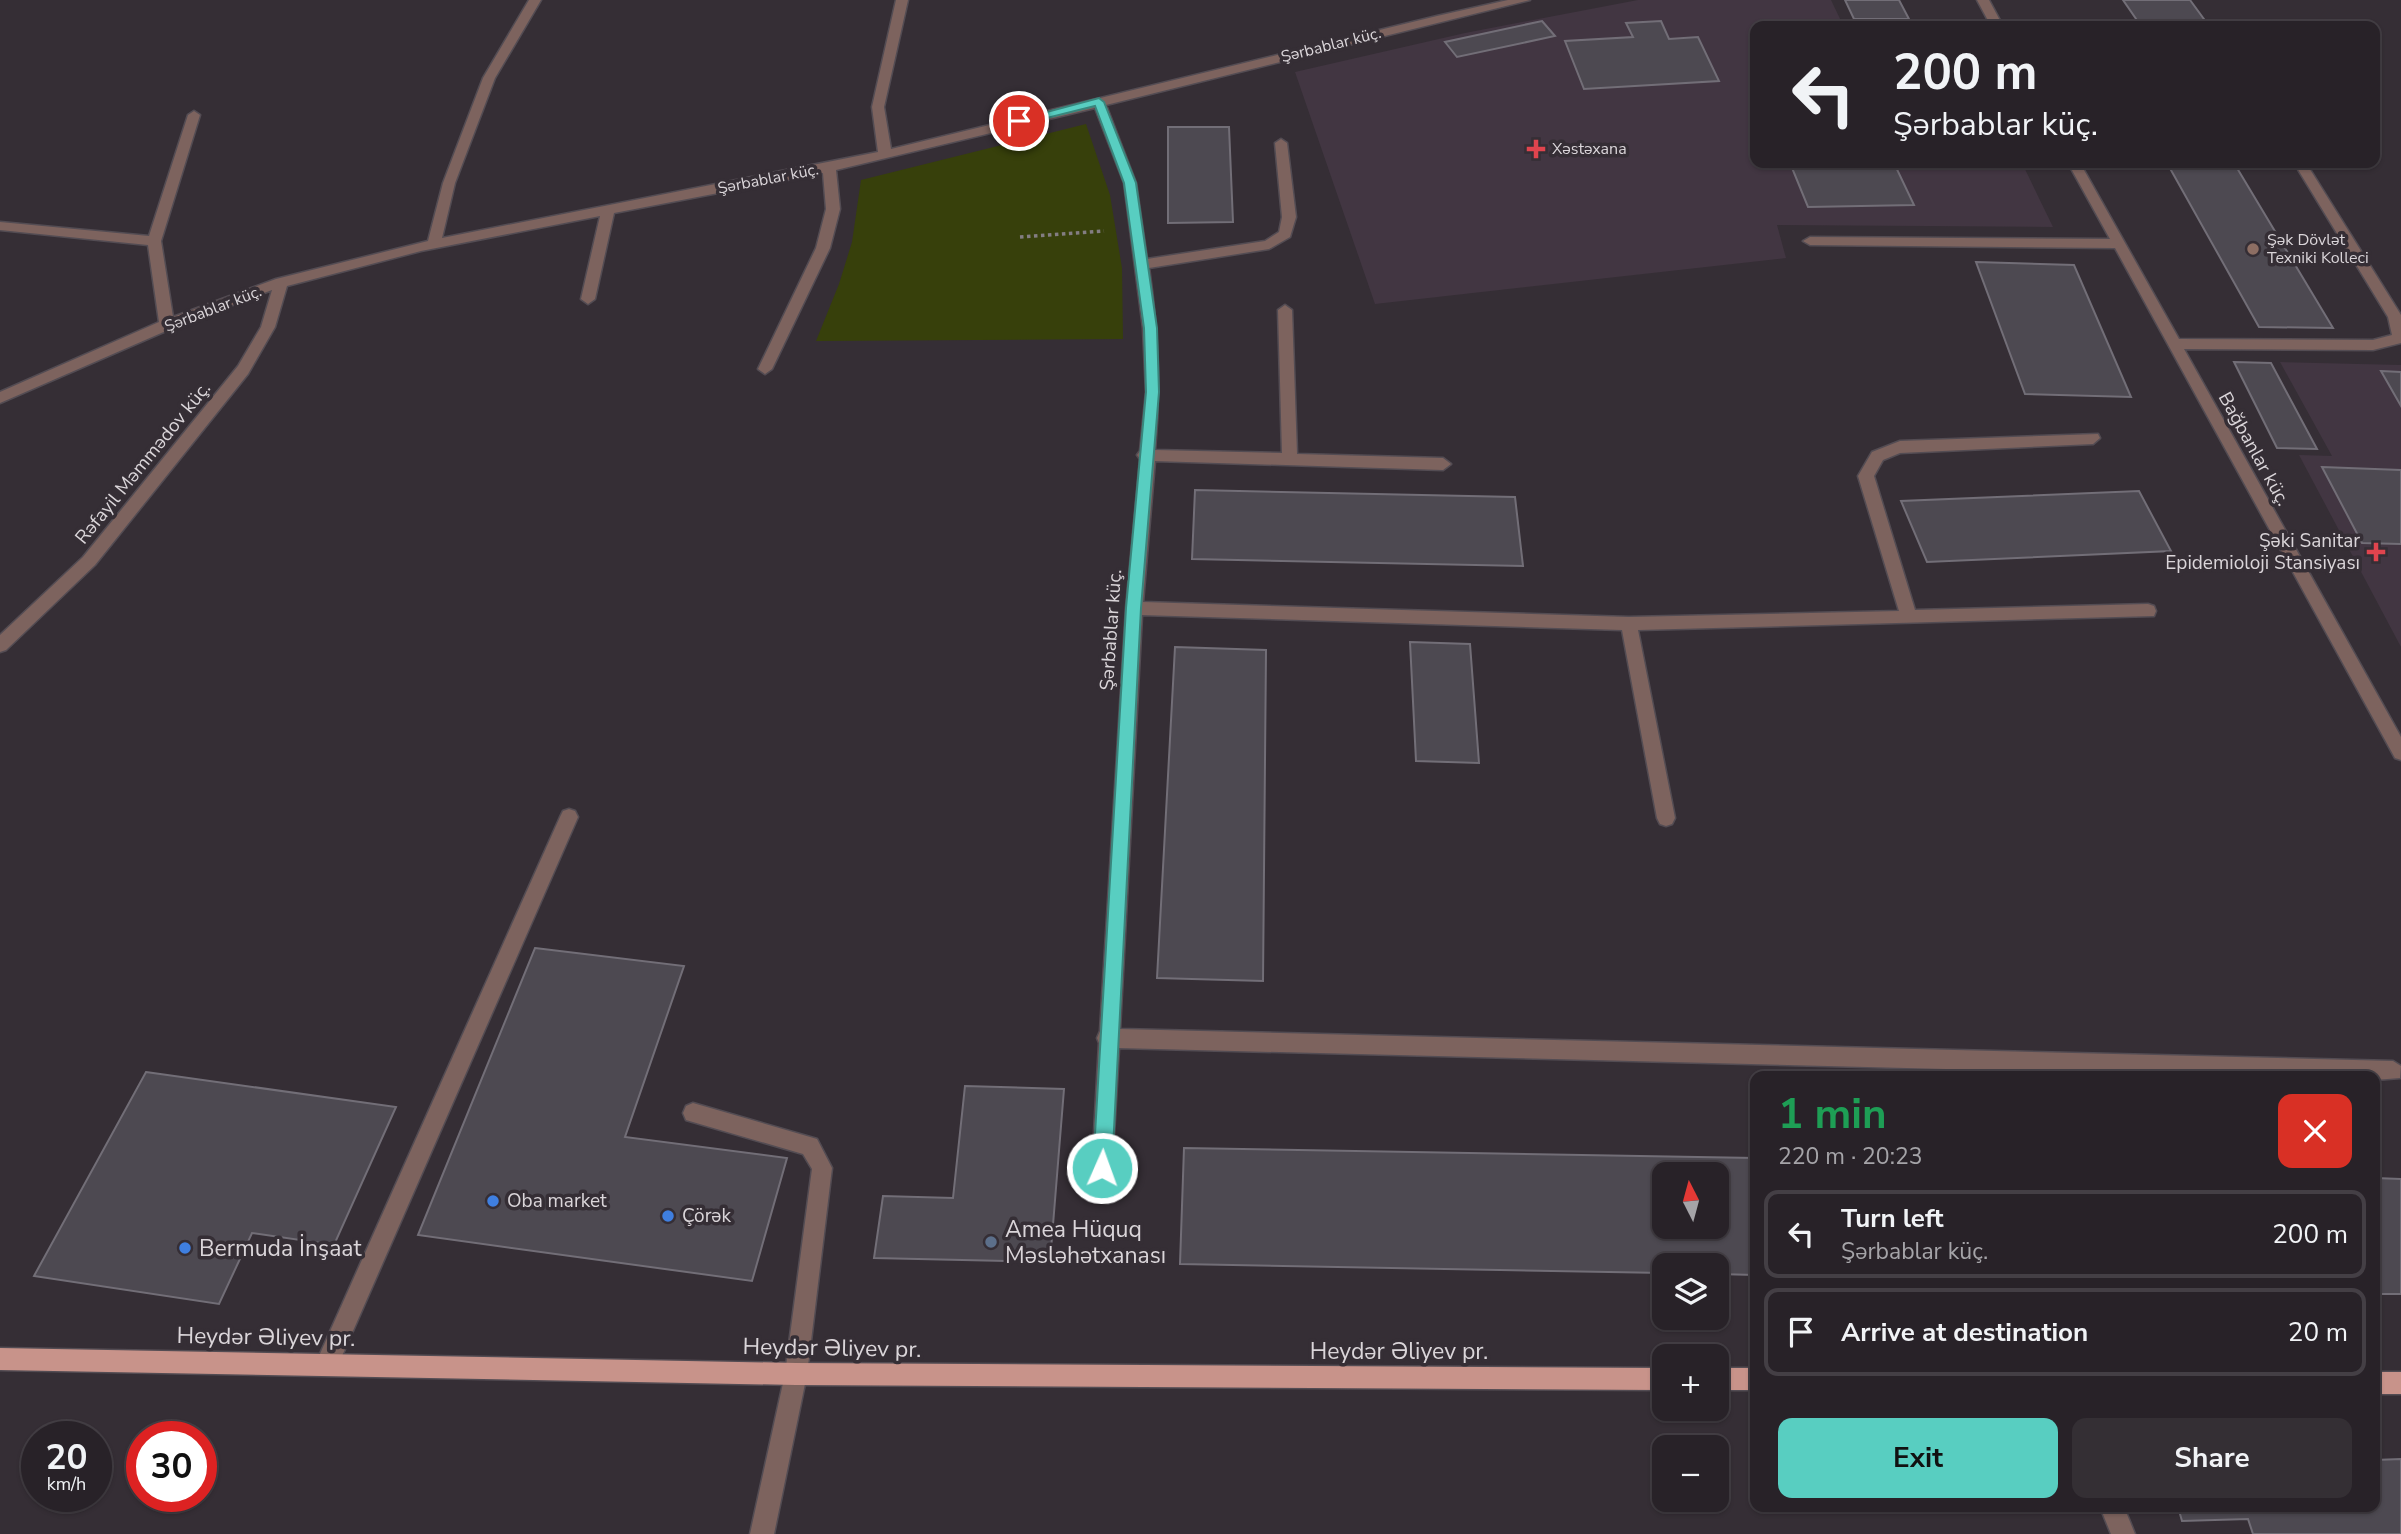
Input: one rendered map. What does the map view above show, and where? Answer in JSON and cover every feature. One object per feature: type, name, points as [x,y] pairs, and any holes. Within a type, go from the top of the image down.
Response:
[{"type":"main road","name":"Heydər Əliyev pr.","points":[[0,1359],[796,1374],[1652,1379]]},
{"type":"main road","points":[[1729,1379],[1750,1379]]},
{"type":"main road","points":[[2380,1382],[2401,1383]]},
{"type":"street","points":[[434,243],[449,183],[489,78],[535,0]]},
{"type":"street","points":[[885,154],[878,107],[902,0]]},
{"type":"street","points":[[1454,0],[1466,12]]},
{"type":"street","name":"Şərbablar küç.","points":[[0,398],[281,282],[434,243],[829,167],[1524,0]]},
{"type":"street","points":[[1983,0],[1994,21]]},
{"type":"street","name":"Şərbablar küç.","points":[[1099,102],[1130,183],[1150,328],[1153,392],[1145,455],[1133,608],[1107,1038],[1102,1168]]},
{"type":"street","points":[[167,327],[154,241],[194,115]]},
{"type":"street","points":[[1141,265],[1269,244],[1285,234],[1289,217],[1281,143]]},
{"type":"street","points":[[765,369],[823,248],[833,209],[829,167]]},
{"type":"street","name":"Bağbanlar küç.","points":[[2077,168],[2401,753]]},
{"type":"street","points":[[2174,344],[2373,345],[2400,338],[2395,317],[2303,168]]},
{"type":"street","points":[[588,299],[608,211]]},
{"type":"street","points":[[0,226],[154,241]]},
{"type":"street","points":[[1810,241],[2118,244]]},
{"type":"street","name":"Rəfayil Məmmədov küç.","points":[[0,645],[89,561],[243,370],[268,327],[281,282]]},
{"type":"street","points":[[1285,310],[1290,459]]},
{"type":"street","points":[[1909,618],[1866,476],[1870,462],[1882,452],[1900,447],[2093,438]]},
{"type":"street","points":[[1145,455],[1443,464]]},
{"type":"street","points":[[1133,608],[1629,624],[2148,611]]},
{"type":"street","points":[[1629,624],[1666,818]]},
{"type":"street","points":[[327,1364],[569,817]]},
{"type":"street","points":[[1107,1038],[2393,1071]]},
{"type":"street","points":[[693,1113],[810,1146],[822,1168],[796,1374],[762,1534]]},
{"type":"street","points":[[2114,1512],[2123,1534]]},
{"type":"path","points":[[1020,237],[1136,229]]},
{"type":"shaded area","name":"Xəstəxana","points":[[1638,0],[1831,0],[1841,21],[1750,21],[1750,168],[2024,168],[2053,227],[1777,225],[1786,258],[1375,304],[1295,72],[1465,33]]},
{"type":"shaded area","name":"Şəki Sanitar Epidemioloji Stansiyası","points":[[2280,362],[2401,365],[2401,647],[2299,455],[2332,456]]},
{"type":"green space","points":[[1086,124],[1110,195],[1122,268],[1123,339],[816,341],[839,284],[852,242],[861,180]]},
{"type":"building","points":[[1845,0],[1899,0],[1909,19],[1854,19]]},
{"type":"building","points":[[2123,0],[2190,0],[2205,21],[2138,21]]},
{"type":"building","points":[[1542,21],[1555,36],[1457,57],[1445,42]]},
{"type":"building","points":[[1661,21],[1669,39],[1698,37],[1719,81],[1584,89],[1565,41],[1633,37],[1626,23]]},
{"type":"building","points":[[1168,127],[1229,127],[1233,222],[1168,223]]},
{"type":"building","points":[[1792,168],[1896,168],[1914,205],[1808,207]]},
{"type":"building","points":[[2170,168],[2237,168],[2333,328],[2259,327]]},
{"type":"building","points":[[1976,262],[2074,265],[2131,397],[2025,394]]},
{"type":"building","points":[[2234,362],[2271,363],[2317,449],[2277,448]]},
{"type":"building","points":[[2381,371],[2401,372],[2401,406]]},
{"type":"building","points":[[2322,467],[2401,470],[2401,544],[2362,543]]},
{"type":"building","points":[[1195,490],[1515,497],[1523,566],[1192,559]]},
{"type":"building","points":[[2139,491],[2171,551],[1927,562],[1901,501]]},
{"type":"building","points":[[1410,642],[1470,644],[1479,763],[1416,761]]},
{"type":"building","points":[[1175,647],[1266,650],[1263,981],[1157,978]]},
{"type":"building","points":[[535,948],[684,966],[625,1137],[787,1158],[752,1281],[418,1235]]},
{"type":"building","points":[[146,1072],[396,1107],[334,1245],[252,1233],[219,1304],[34,1276]]},
{"type":"building","points":[[965,1086],[1064,1089],[1050,1262],[874,1258],[883,1196],[953,1198]]},
{"type":"building","points":[[1184,1148],[1750,1158],[1750,1275],[1729,1274],[1729,1253],[1652,1253],[1652,1273],[1180,1264]]},
{"type":"building","points":[[2380,1178],[2401,1179],[2401,1294],[2380,1294]]},
{"type":"building","points":[[2401,1459],[2401,1534],[2253,1534],[2248,1519],[2182,1521],[2179,1512],[2380,1512],[2380,1460]]},
{"type":"place","name":"Xəstəxana","points":[[1536,149]]},
{"type":"place","name":"Şək Dövlət Texniki Kolleci","points":[[2253,249]]},
{"type":"place","name":"Şəki Sanitar Epidemioloji Stansiyası","points":[[2376,552]]},
{"type":"place","name":"Oba market","points":[[493,1201]]},
{"type":"place","name":"Çörək","points":[[668,1216]]},
{"type":"place","name":"Amea Hüquq Məsləhətxanası","points":[[991,1242]]},
{"type":"place","name":"Bermuda İnşaat","points":[[185,1248]]},
{"type":"route","points":[[1019,121],[1099,102],[1130,183],[1150,328],[1153,392],[1145,455],[1133,608],[1107,1038],[1102,1168]]}]
